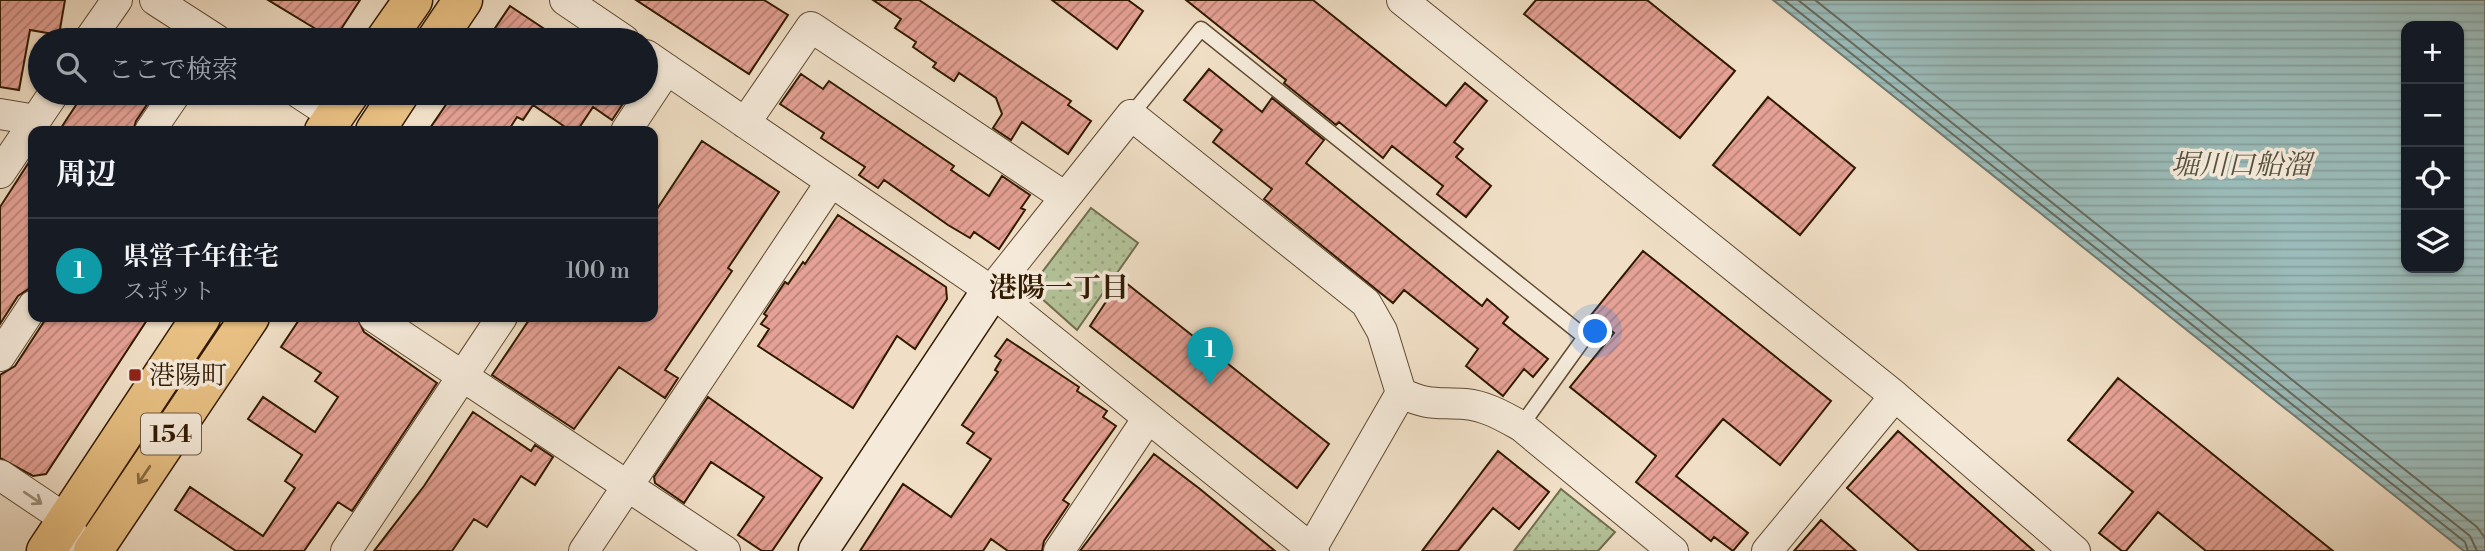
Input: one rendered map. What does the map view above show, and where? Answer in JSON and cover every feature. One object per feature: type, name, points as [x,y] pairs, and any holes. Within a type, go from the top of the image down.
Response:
[{"type":"highway","points":[[393,28],[413,0]]},
{"type":"highway","points":[[444,28],[463,0]]},
{"type":"highway","points":[[378,126],[392,105]]},
{"type":"highway","name":"154","points":[[46,551],[73,536],[198,322]]},
{"type":"highway","name":"154","points":[[93,551],[247,322]]},
{"type":"street","points":[[97,28],[117,0]]},
{"type":"street","points":[[155,0],[197,28]]},
{"type":"street","points":[[565,0],[606,28]]},
{"type":"street","points":[[1402,0],[1895,396],[2075,551]]},
{"type":"street","points":[[745,123],[811,27],[1065,197]]},
{"type":"street","points":[[658,63],[991,290],[1311,550],[1401,393],[1382,331],[1366,303],[1130,115],[991,290],[818,551]]},
{"type":"street","points":[[32,126],[46,105]]},
{"type":"street","points":[[153,126],[168,105]]},
{"type":"street","points":[[628,126],[637,105]]},
{"type":"street","points":[[0,114],[36,120]]},
{"type":"street","points":[[0,173],[28,132]]},
{"type":"street","points":[[584,551],[831,182]]},
{"type":"street","points":[[0,356],[28,314]]},
{"type":"street","points":[[382,322],[725,551]]},
{"type":"street","points":[[346,551],[499,322]]},
{"type":"street","points":[[1401,393],[1424,404],[1466,404],[1493,411],[1521,426],[1673,551]]},
{"type":"street","points":[[1766,551],[1895,396]]},
{"type":"street","points":[[1059,551],[1148,418]]},
{"type":"street","points":[[0,475],[73,536]]},
{"type":"lane","points":[[1130,115],[1201,29],[1585,337],[1521,426]]},
{"type":"green space","points":[[1091,208],[1138,243],[1077,330],[1030,288]]},
{"type":"green space","points":[[1561,489],[1615,532],[1598,551],[1514,551]]},
{"type":"water","name":"堀川口船溜","points":[[1773,0],[2485,0],[2485,551],[2464,551]]},
{"type":"building","points":[[0,0],[65,0],[60,28],[28,28],[19,90],[0,87]]},
{"type":"building","points":[[268,0],[360,0],[342,28],[314,28]]},
{"type":"building","points":[[636,0],[764,0],[788,15],[749,74]]},
{"type":"building","points":[[873,0],[919,0],[1071,101],[1068,105],[1091,121],[1068,154],[1022,122],[1011,140],[993,128],[1002,114],[996,98],[959,73],[954,81],[933,67],[936,63],[913,47],[916,42],[895,28],[901,19]]},
{"type":"building","points":[[1052,0],[1128,0],[1143,11],[1117,49]]},
{"type":"building","points":[[1186,0],[1313,0],[1446,106],[1465,83],[1487,101],[1454,142],[1463,149],[1456,157],[1491,186],[1466,217],[1437,194],[1443,186],[1392,146],[1383,158],[1339,122],[1336,125],[1284,83],[1286,80]]},
{"type":"building","points":[[1536,0],[1647,0],[1735,71],[1680,138],[1524,14]]},
{"type":"building","points":[[510,6],[543,28],[495,28]]},
{"type":"building","points":[[1209,69],[1262,112],[1272,98],[1324,140],[1306,163],[1482,306],[1487,299],[1508,317],[1503,323],[1548,359],[1533,377],[1524,369],[1503,396],[1466,366],[1478,349],[1404,290],[1393,303],[1264,199],[1272,189],[1213,142],[1222,130],[1184,100]]},
{"type":"building","points":[[801,74],[823,89],[829,81],[954,166],[951,170],[989,196],[1002,176],[1030,195],[1021,208],[1025,210],[999,249],[974,232],[970,238],[948,225],[884,180],[878,188],[859,175],[865,167],[821,138],[824,133],[780,104]]},
{"type":"building","points":[[1768,97],[1855,168],[1800,235],[1713,165]]},
{"type":"building","points":[[76,105],[147,105],[134,126],[62,126]]},
{"type":"building","points":[[446,105],[533,105],[523,120],[517,117],[511,126],[431,126]]},
{"type":"building","points":[[533,105],[622,105],[612,120],[593,107],[580,126],[564,126]]},
{"type":"building","points":[[702,141],[779,192],[728,268],[732,271],[665,370],[678,378],[665,398],[619,367],[574,429],[492,375],[528,322],[658,322],[658,207]]},
{"type":"building","points":[[28,164],[28,289],[18,296],[0,324],[0,207]]},
{"type":"building","points":[[838,215],[946,287],[947,299],[915,349],[897,336],[853,408],[758,346],[769,329],[761,324],[767,316],[764,314],[785,282],[788,284],[803,262],[805,264]]},
{"type":"building","points":[[1643,251],[1831,401],[1780,465],[1723,419],[1676,476],[1748,533],[1733,551],[1714,537],[1711,541],[1636,482],[1656,456],[1570,387],[1614,333],[1591,315]]},
{"type":"building","points":[[1121,279],[1329,444],[1297,488],[1090,326]]},
{"type":"building","points":[[44,322],[146,322],[46,474],[33,476],[0,458],[0,375],[15,366]]},
{"type":"building","points":[[298,322],[359,322],[364,332],[437,383],[352,511],[338,502],[304,551],[236,551],[175,510],[190,487],[263,536],[295,488],[285,481],[302,455],[248,419],[263,397],[315,432],[338,397],[315,381],[321,373],[281,347]]},
{"type":"building","points":[[1007,339],[1079,387],[1077,391],[1107,411],[1103,417],[1116,426],[1063,500],[1069,504],[1044,541],[1042,551],[1008,551],[991,539],[983,551],[860,551],[903,484],[951,517],[991,459],[967,443],[974,433],[962,425],[998,372],[995,370],[1001,360],[995,356]]},
{"type":"building","points":[[2118,378],[2333,551],[2206,551],[2158,512],[2126,551],[2122,551],[2099,533],[2133,492],[2068,440]]},
{"type":"building","points":[[708,397],[822,478],[772,551],[762,551],[738,535],[764,497],[711,462],[684,503],[655,483],[654,477]]},
{"type":"building","points":[[473,412],[531,451],[535,445],[553,457],[535,485],[521,476],[487,527],[474,519],[452,551],[374,551],[424,486]]},
{"type":"building","points":[[1898,431],[2034,551],[1919,551],[1847,488]]},
{"type":"building","points":[[1498,451],[1549,492],[1519,529],[1493,508],[1458,551],[1422,551]]},
{"type":"building","points":[[1154,454],[1200,489],[1275,551],[1080,551]]},
{"type":"building","points":[[1821,520],[1856,551],[1794,551]]},
{"type":"place","name":"港陽町","points":[[135,375]]},
{"type":"place","name":"県営千年住宅","points":[[1210,385]]},
{"type":"district","name":"港陽一丁目","points":[[1059,287]]}]
